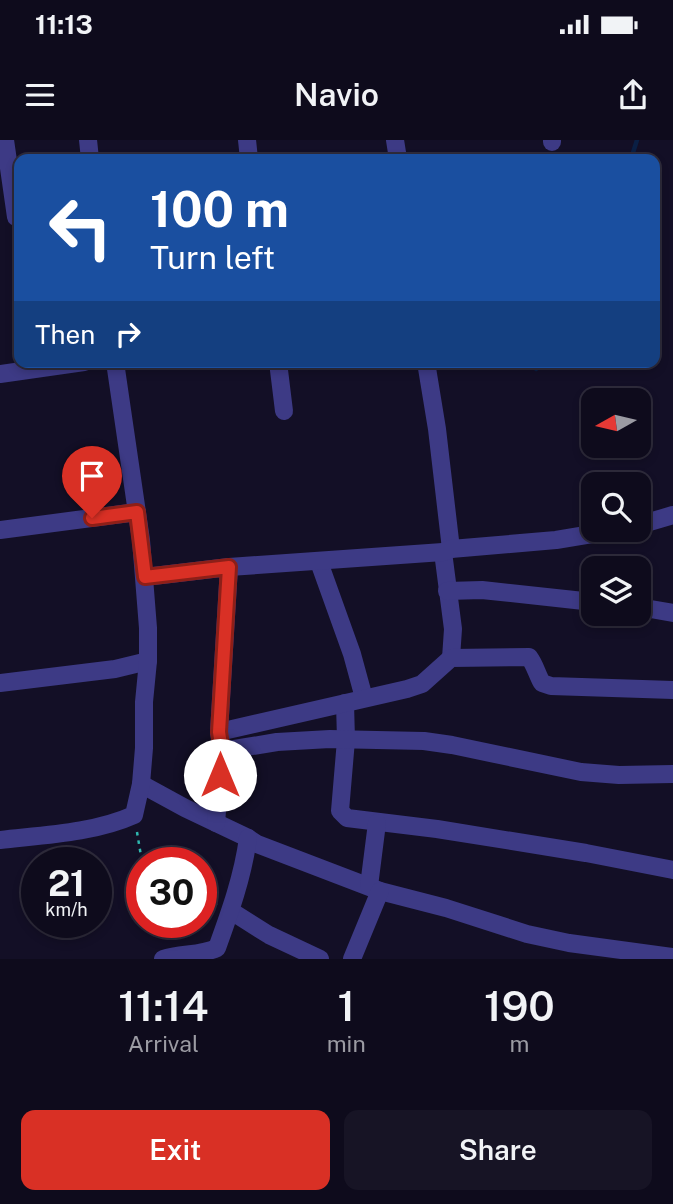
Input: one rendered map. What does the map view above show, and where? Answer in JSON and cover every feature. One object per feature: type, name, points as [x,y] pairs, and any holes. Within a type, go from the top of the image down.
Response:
[{"type":"street","points":[[5,140],[12,217]]},
{"type":"street","points":[[0,374],[42,368]]},
{"type":"street","points":[[0,840],[53,834],[120,821],[134,815],[141,784],[144,748],[148,628],[137,512],[116,368]]},
{"type":"street","points":[[279,368],[284,411]]},
{"type":"street","points":[[427,368],[437,429],[447,551],[447,591],[453,629],[451,658]]},
{"type":"street","points":[[0,530],[137,512]]},
{"type":"street","points":[[651,523],[673,518]]},
{"type":"street","points":[[145,577],[229,567],[447,551],[581,536]]},
{"type":"street","points":[[319,562],[352,654],[364,698]]},
{"type":"street","points":[[216,824],[222,751],[219,732],[229,567]]},
{"type":"street","points":[[447,591],[482,590],[581,601]]},
{"type":"street","points":[[651,609],[673,613]]},
{"type":"street","points":[[219,732],[422,684],[451,658],[529,657],[542,683],[551,686],[673,690]]},
{"type":"street","points":[[0,683],[115,669],[148,662]]},
{"type":"street","points":[[345,703],[346,740],[340,811],[347,818],[437,829],[673,870]]},
{"type":"street","points":[[222,751],[277,741],[424,741],[581,772],[619,775],[673,774]]},
{"type":"street","points":[[141,784],[257,844],[374,888],[527,934],[569,943],[673,957]]},
{"type":"street","points":[[352,959],[374,888],[377,822]]},
{"type":"street","points":[[163,959],[207,953],[217,948],[231,911],[248,838]]},
{"type":"street","points":[[231,911],[269,936],[320,959]]},
{"type":"path","points":[[134,815],[139,847]]},
{"type":"waterway","points":[[633,154],[637,140]]},
{"type":"route","points":[[92,518],[137,512],[145,577],[229,567],[219,732],[222,751],[220,775]]}]
